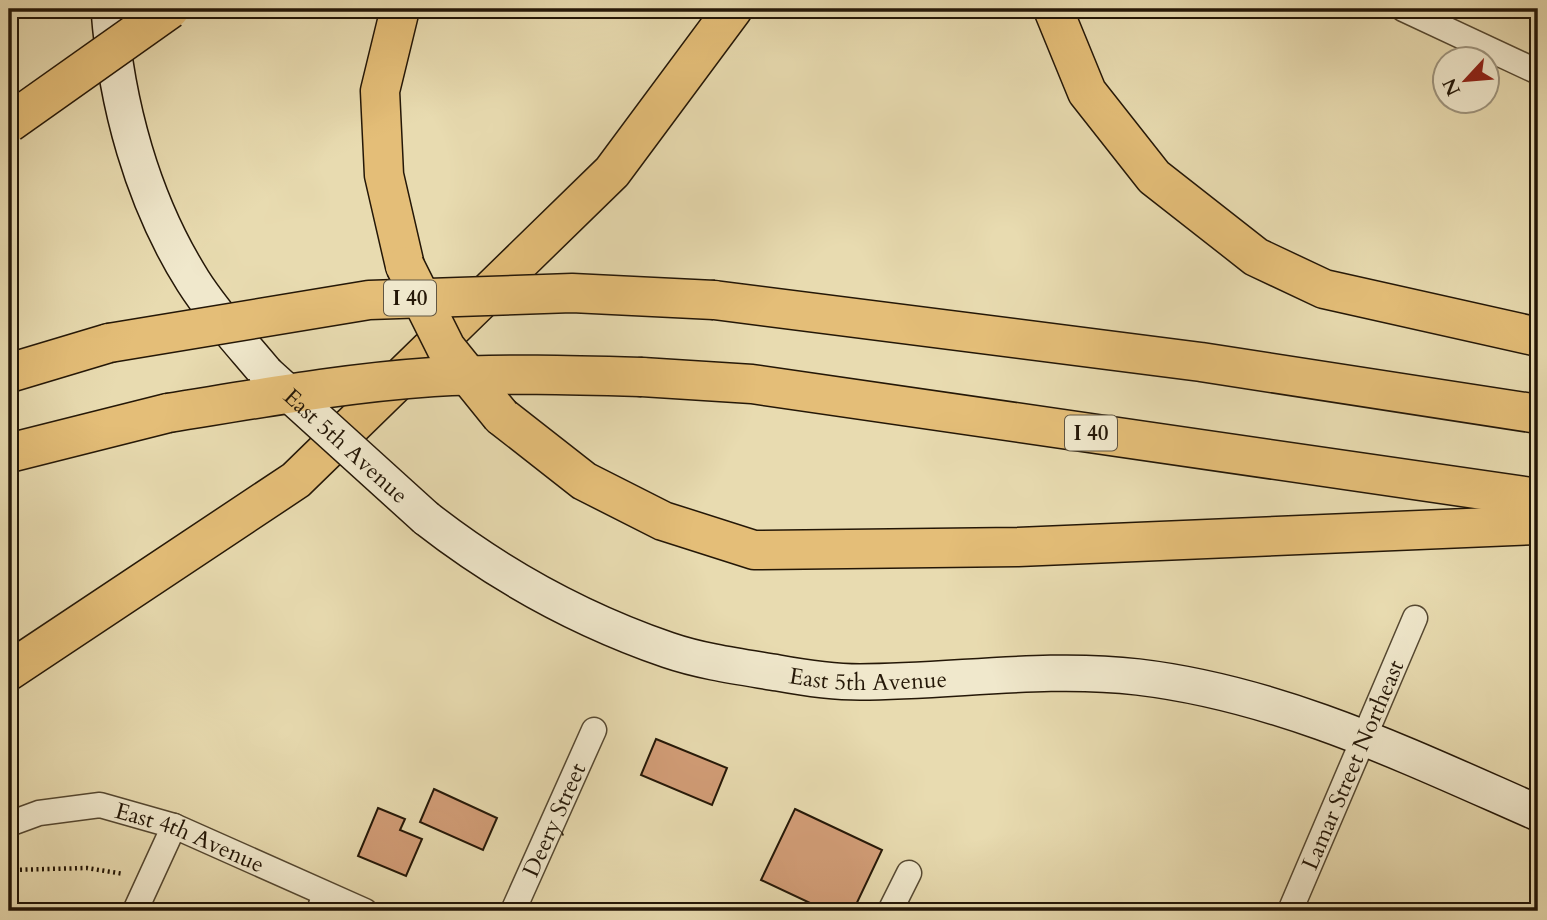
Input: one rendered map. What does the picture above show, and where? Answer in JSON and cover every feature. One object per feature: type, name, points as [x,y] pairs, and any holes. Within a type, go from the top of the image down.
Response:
[{"type":"highway","points":[[9,123],[170,9]]},
{"type":"highway","points":[[400,9],[380,91],[384,175],[405,266],[446,348],[501,416],[584,481],[663,522],[754,550],[1018,547],[1538,525]]},
{"type":"highway","points":[[9,671],[296,480],[612,172],[733,9]]},
{"type":"highway","points":[[1052,9],[1087,92],[1154,177],[1256,257],[1324,289],[1538,337]]},
{"type":"highway","name":"I 40","points":[[9,373],[109,343],[369,300],[572,293],[714,300],[1201,362],[1538,414]]},
{"type":"highway","name":"I 40","points":[[9,453],[169,413],[348,385],[432,377],[521,374],[642,377],[752,384],[1538,498]]},
{"type":"main road","name":"East 5th Avenue","points":[[109,9],[118,83],[134,151],[160,218],[193,280],[266,373],[426,518],[470,553],[545,597],[670,651],[742,667],[846,682],[1056,672],[1136,677],[1229,692],[1301,713],[1367,737],[1538,813]]},
{"type":"street","points":[[1403,9],[1538,72]]},
{"type":"street","name":"Lamar Street Northeast","points":[[1290,911],[1367,737],[1415,618]]},
{"type":"street","name":"Deery Street","points":[[513,911],[594,730]]},
{"type":"street","name":"East 4th Avenue","points":[[9,824],[39,813],[100,805],[174,826],[316,901],[365,911]]},
{"type":"street","points":[[135,911],[174,826]]},
{"type":"street","points":[[890,911],[909,873]]},
{"type":"path","points":[[9,870],[106,869],[149,881]]},
{"type":"building","points":[[656,739],[727,768],[712,805],[641,775]]},
{"type":"building","points":[[434,789],[497,818],[483,850],[420,822]]},
{"type":"building","points":[[378,808],[405,819],[400,830],[422,839],[406,876],[358,856]]},
{"type":"building","points":[[795,809],[882,850],[853,911],[827,911],[761,880]]}]
